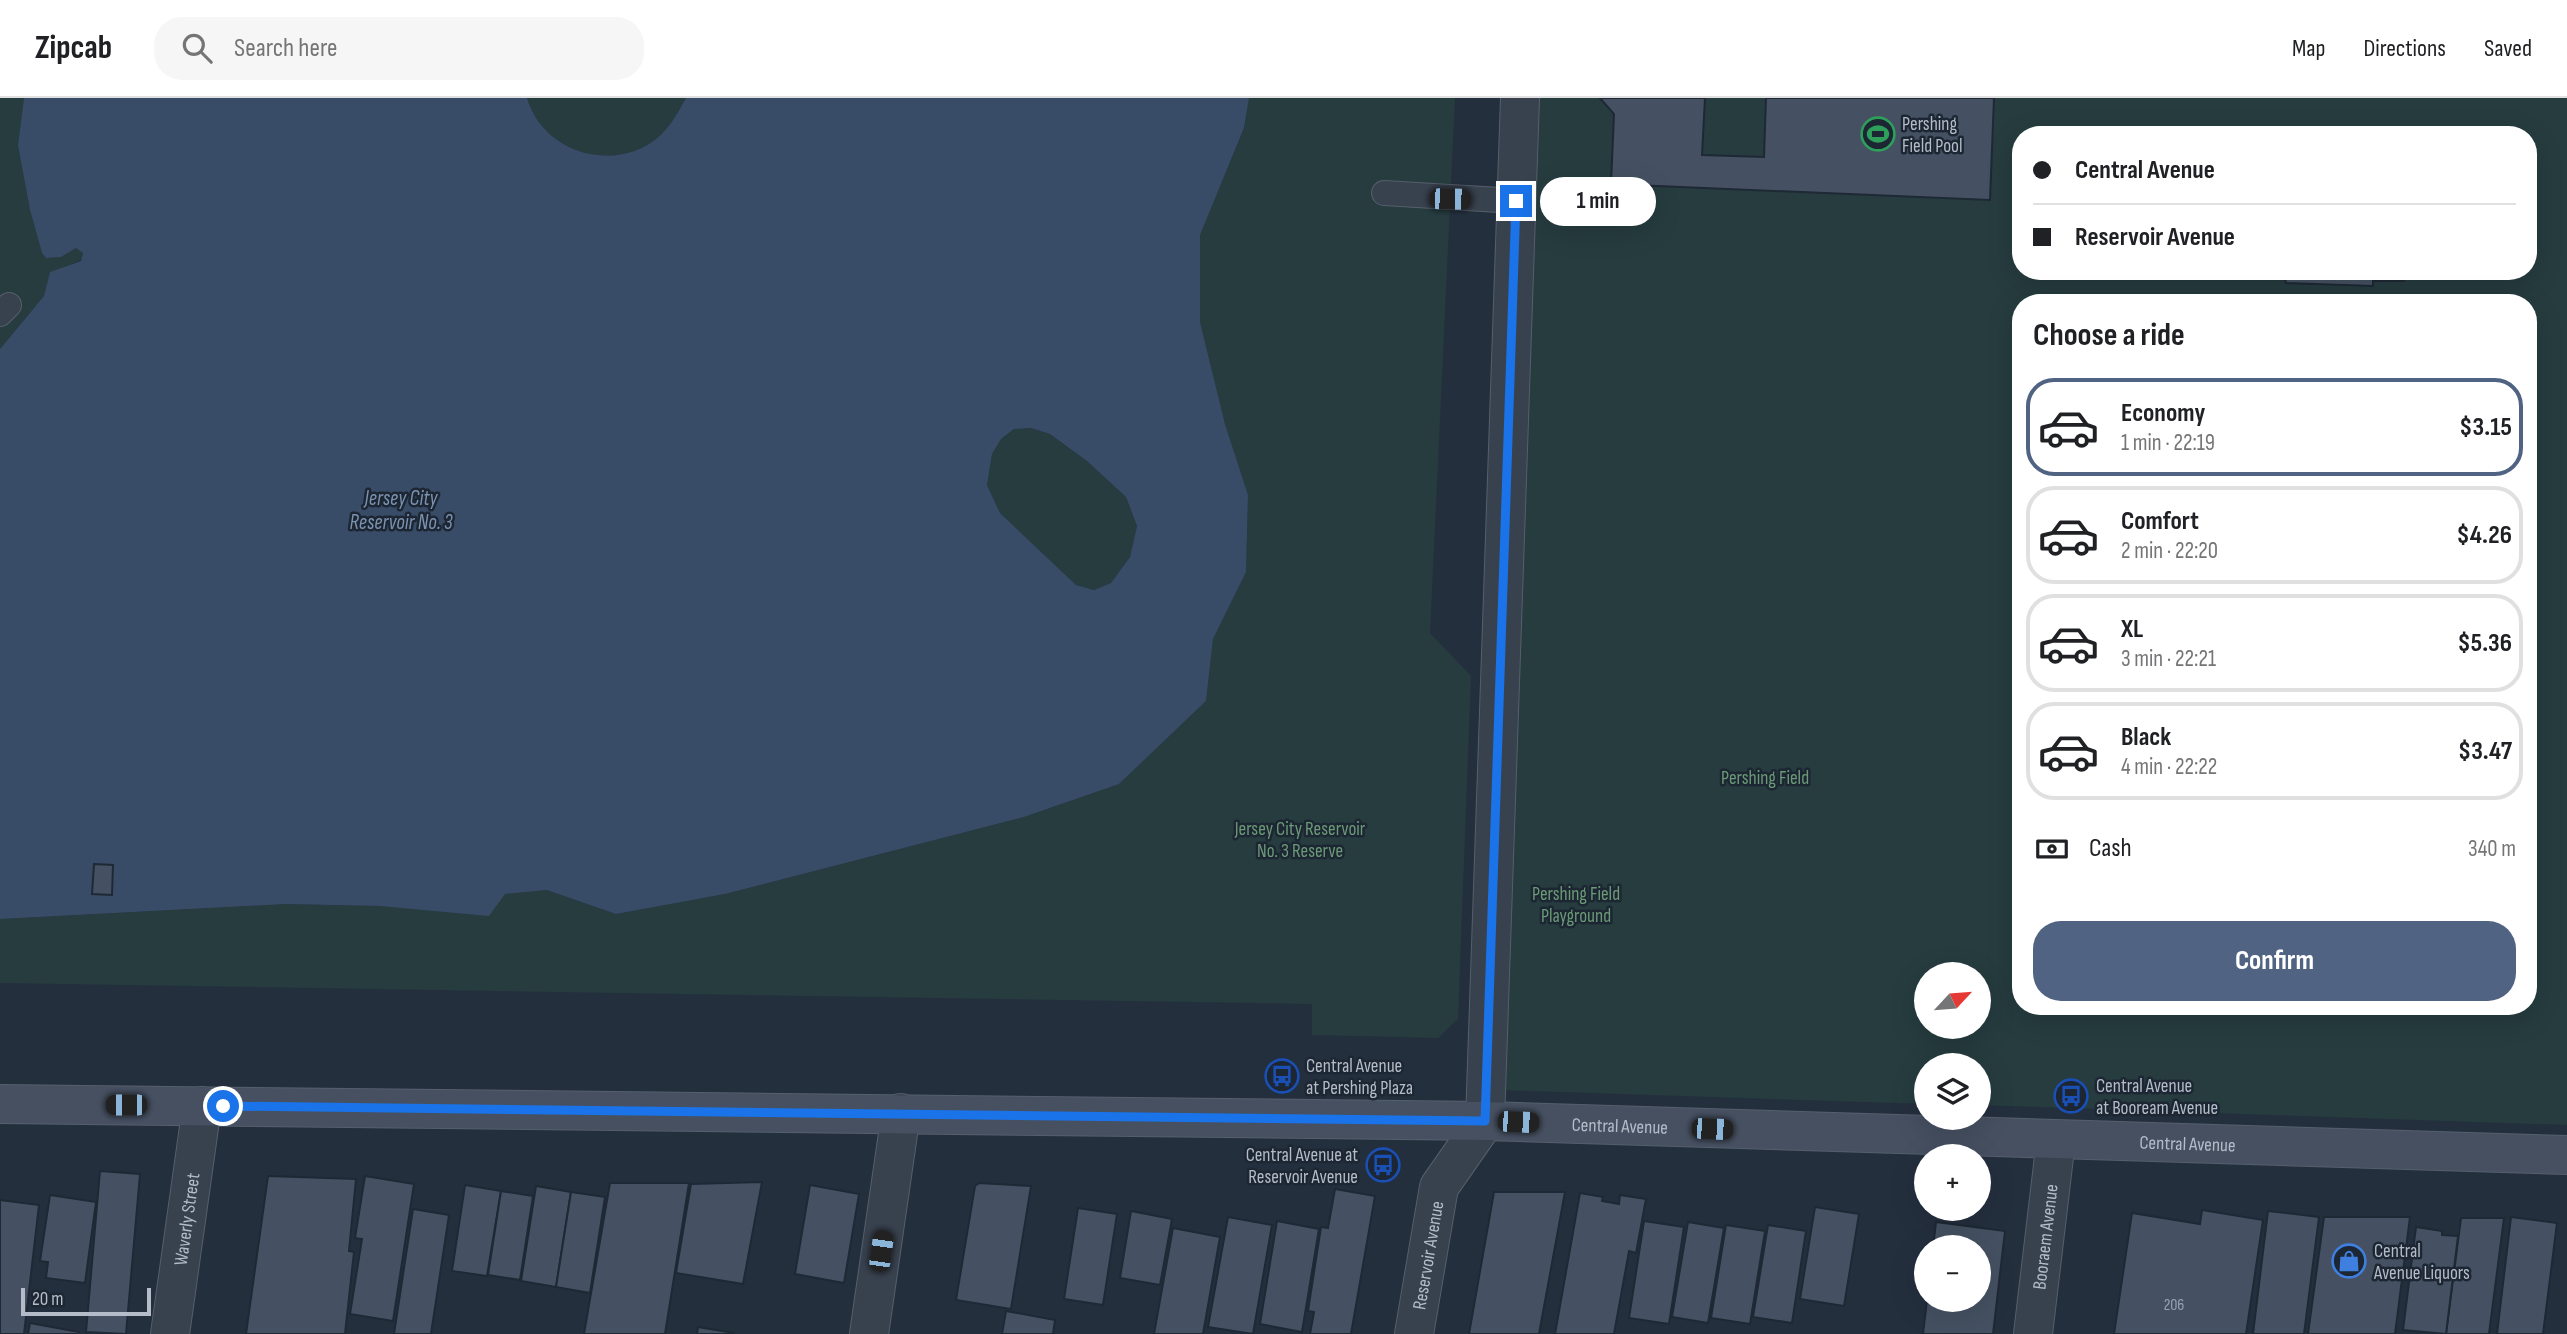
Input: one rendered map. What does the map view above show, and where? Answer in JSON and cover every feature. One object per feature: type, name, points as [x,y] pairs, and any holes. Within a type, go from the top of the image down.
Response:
[{"type":"main road","name":"Central Avenue","points":[[0,1104],[1485,1121],[2567,1155]]},
{"type":"street","points":[[1485,1121],[1520,98]]},
{"type":"street","name":"Waverly Street","points":[[170,1334],[202,1106]]},
{"type":"street","points":[[869,1334],[901,1113]]},
{"type":"street","name":"Reservoir Avenue","points":[[1414,1334],[1439,1187],[1485,1121]]},
{"type":"street","name":"Booraem Avenue","points":[[2033,1334],[2056,1140]]},
{"type":"lane","points":[[1384,193],[1516,201]]},
{"type":"green space","points":[[0,98],[24,98],[18,145],[30,210],[42,253],[47,258],[61,257],[76,248],[83,253],[81,260],[50,273],[44,296],[0,349]]},
{"type":"green space","points":[[527,98],[686,98],[670,124],[649,144],[631,152],[595,155],[560,142],[535,116]]},
{"type":"green space","name":"Jersey City Reservoir No. 3 Reserve","points":[[1249,98],[1455,98],[1430,633],[1471,676],[1458,1019],[1438,1038],[1312,1035],[1312,1004],[0,983],[0,919],[286,904],[380,906],[547,890],[616,914],[725,894],[1024,817],[1119,784],[1206,701],[1213,639],[1246,572],[1248,495],[1225,424],[1200,322],[1200,234],[1244,129]]},
{"type":"green space","name":"Pershing Field","points":[[1534,98],[2567,98],[2567,1125],[1991,1105],[1991,1053],[1914,1053],[1914,1104],[1499,1090]]},
{"type":"green space","points":[[1031,428],[1050,434],[1087,461],[1126,497],[1137,526],[1130,557],[1111,583],[1094,590],[1076,585],[1000,513],[987,485],[992,454],[1001,439],[1014,429]]},
{"type":"water","name":"Jersey City Reservoir No. 3","points":[[24,98],[527,98],[535,116],[560,142],[595,155],[613,155],[631,152],[655,140],[670,124],[686,98],[1249,98],[1244,128],[1200,235],[1200,322],[1225,424],[1248,495],[1246,572],[1213,639],[1206,701],[1119,784],[1024,817],[725,894],[616,914],[547,890],[505,894],[489,916],[380,906],[286,904],[0,919],[0,349],[44,296],[50,272],[81,261],[83,253],[76,248],[61,257],[46,258],[42,253],[30,210],[18,145]],"holes":[[[1031,428],[1050,434],[1087,461],[1126,497],[1137,526],[1130,557],[1111,583],[1094,590],[1076,585],[1000,513],[987,485],[992,454],[1001,439],[1014,429]]]},
{"type":"building","name":"Pershing Field Pool","points":[[1600,98],[1705,98],[1702,155],[1764,157],[1766,98],[1994,98],[1990,200],[1611,184],[1614,114]]},
{"type":"building","points":[[2285,280],[2404,280],[2373,281],[2373,286],[2286,283]]},
{"type":"building","points":[[94,864],[113,865],[112,895],[92,894]]},
{"type":"building","points":[[100,1171],[140,1174],[126,1334],[86,1332]]},
{"type":"building","points":[[268,1176],[356,1179],[349,1251],[354,1252],[345,1334],[246,1334]]},
{"type":"building","points":[[365,1176],[414,1184],[393,1321],[350,1314],[362,1239],[355,1238]]},
{"type":"building","points":[[762,1182],[743,1284],[676,1273],[691,1184]]},
{"type":"building","points":[[610,1183],[689,1183],[665,1334],[584,1334]]},
{"type":"building","points":[[979,1183],[1031,1186],[1011,1309],[956,1300],[975,1186]]},
{"type":"building","points":[[465,1185],[501,1191],[487,1276],[452,1271]]},
{"type":"building","points":[[810,1185],[859,1194],[844,1283],[795,1274]]},
{"type":"building","points":[[536,1186],[571,1192],[556,1287],[521,1281]]},
{"type":"building","points":[[1335,1189],[1375,1196],[1351,1334],[1310,1334],[1314,1312],[1308,1311],[1321,1227],[1328,1228]]},
{"type":"building","points":[[501,1191],[533,1196],[520,1280],[488,1275]]},
{"type":"building","points":[[571,1192],[605,1197],[590,1293],[556,1287]]},
{"type":"building","points":[[1494,1192],[1565,1192],[1539,1334],[1469,1334]]},
{"type":"building","points":[[1580,1193],[1603,1197],[1602,1201],[1619,1204],[1620,1195],[1646,1199],[1636,1253],[1629,1251],[1614,1334],[1555,1334]]},
{"type":"building","points":[[50,1195],[96,1202],[85,1283],[46,1278],[48,1262],[40,1261]]},
{"type":"building","points":[[0,1200],[39,1205],[24,1334],[0,1334]]},
{"type":"building","points":[[1815,1207],[1859,1214],[1844,1306],[1800,1299]]},
{"type":"building","points":[[1078,1208],[1117,1214],[1103,1305],[1064,1299]]},
{"type":"building","points":[[413,1209],[449,1215],[431,1334],[394,1334]]},
{"type":"building","points":[[2202,1210],[2263,1220],[2246,1334],[2114,1334],[2132,1213],[2200,1224]]},
{"type":"building","points":[[1131,1211],[1172,1219],[1160,1285],[1120,1278]]},
{"type":"building","points":[[2268,1211],[2319,1217],[2304,1334],[2253,1334]]},
{"type":"building","points":[[1228,1217],[1272,1225],[1253,1334],[1208,1327]]},
{"type":"building","points":[[2324,1217],[2410,1217],[2395,1334],[2308,1334]]},
{"type":"building","points":[[2511,1217],[2557,1223],[2543,1334],[2497,1334]]},
{"type":"building","points":[[2461,1218],[2504,1218],[2489,1334],[2446,1334]]},
{"type":"building","points":[[1277,1221],[1319,1229],[1302,1332],[1260,1324]]},
{"type":"building","points":[[1644,1221],[1684,1227],[1669,1324],[1629,1318]]},
{"type":"building","points":[[1688,1222],[1724,1228],[1708,1323],[1672,1317]]},
{"type":"building","points":[[1936,1222],[2005,1231],[1993,1334],[1923,1334],[1926,1312],[1991,1312],[1991,1235],[1934,1235]]},
{"type":"building","points":[[1726,1225],[1765,1231],[1750,1324],[1711,1318]]},
{"type":"building","points":[[1768,1225],[1806,1231],[1792,1323],[1753,1317]]},
{"type":"building","points":[[2416,1227],[2442,1231],[2442,1235],[2458,1236],[2446,1334],[2403,1330]]},
{"type":"building","points":[[1173,1228],[1220,1237],[1203,1334],[1154,1334]]},
{"type":"building","points":[[1006,1311],[1055,1320],[1053,1334],[1002,1334]]},
{"type":"building","points":[[30,1323],[79,1332],[79,1334],[28,1334]]},
{"type":"building","points":[[698,1327],[734,1333],[734,1334],[697,1334]]},
{"type":"place","name":"Pershing Field Pool","points":[[1878,134]]},
{"type":"place","name":"Central Avenue at Pershing Plaza","points":[[1282,1076]]},
{"type":"place","name":"Central Avenue at Booream Avenue","points":[[2071,1096]]},
{"type":"place","name":"Central Avenue at Reservoir Avenue","points":[[1383,1165]]},
{"type":"place","name":"Central Avenue Liquors","points":[[2349,1261]]},
{"type":"route","points":[[223,1106],[1485,1121],[1516,201]]},
{"type":"park label","name":"Pershing Field Playground","points":[[1576,904]]}]
